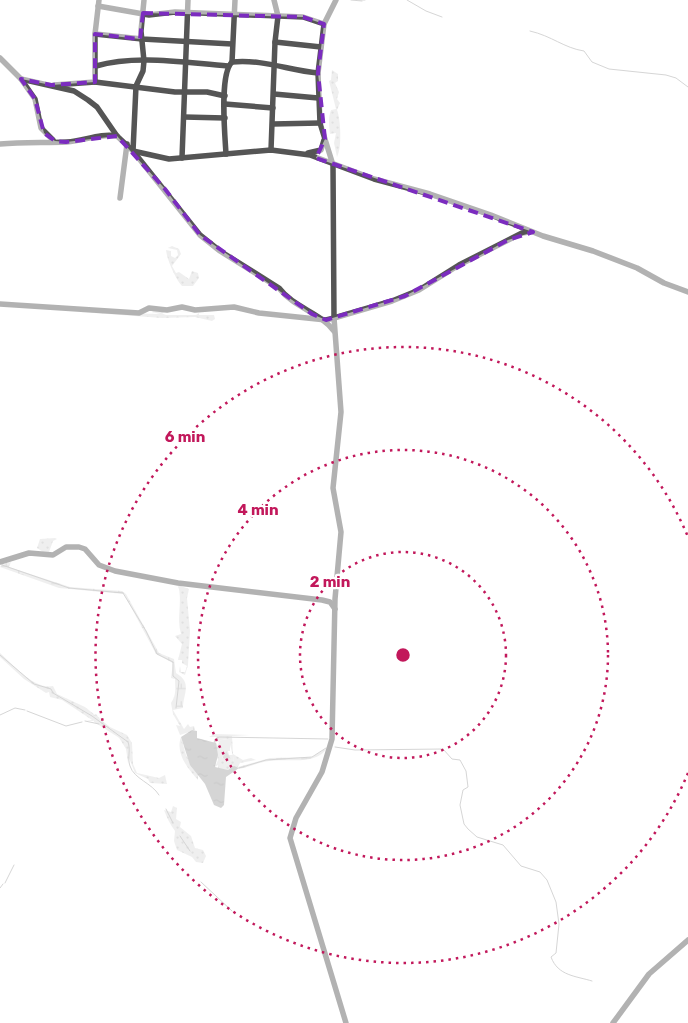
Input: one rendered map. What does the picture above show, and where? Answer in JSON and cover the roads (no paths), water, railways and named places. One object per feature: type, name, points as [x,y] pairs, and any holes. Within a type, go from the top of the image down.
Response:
[{"type":"street","points":[[133,151],[136,86],[143,71],[144,61],[142,39],[144,0]]},
{"type":"street","points":[[182,158],[188,0]]},
{"type":"street","points":[[226,154],[225,96],[230,64],[235,0]]},
{"type":"street","points":[[271,150],[275,42],[278,16],[274,0]]},
{"type":"street","points":[[336,0],[324,24],[318,73],[320,123],[333,165],[334,318],[341,412],[333,488],[341,532],[335,609],[332,745],[322,772],[296,818],[290,838],[346,1023]]},
{"type":"street","points":[[95,82],[94,34],[98,3],[156,16],[175,12],[303,17],[324,24]]},
{"type":"street","points":[[94,34],[142,39],[232,44]]},
{"type":"street","points":[[275,42],[321,48]]},
{"type":"street","points":[[0,58],[21,79],[35,99],[44,133],[55,141]]},
{"type":"street","points":[[96,66],[106,63],[144,61],[230,64],[252,61],[318,73]]},
{"type":"street","points":[[21,79],[74,91],[88,100],[97,108],[117,136],[133,151],[200,235],[240,265],[279,288],[285,296],[300,307],[326,320],[335,332]]},
{"type":"street","points":[[51,85],[95,82],[184,92],[201,91],[225,96]]},
{"type":"street","points":[[274,94],[318,98]]},
{"type":"street","points":[[225,104],[274,108]]},
{"type":"street","points":[[184,117],[225,118]]},
{"type":"street","points":[[273,124],[320,123]]},
{"type":"street","points":[[0,144],[84,140],[107,134],[117,136]]},
{"type":"street","points":[[304,154],[321,150],[325,139]]},
{"type":"street","points":[[120,198],[127,144]]},
{"type":"street","points":[[133,151],[156,158],[182,158],[271,150],[304,154],[491,215],[533,232],[634,266],[664,283],[688,292]]},
{"type":"street","points":[[0,304],[138,313],[150,308],[166,310],[182,307],[195,310],[234,307],[259,313],[326,320],[405,296],[515,237],[533,232]]},
{"type":"street","points":[[0,562],[29,553],[53,555],[66,547],[78,547],[85,549],[99,565],[115,571],[178,583],[322,600],[330,602],[335,609]]},
{"type":"street","points":[[322,600],[336,591]]},
{"type":"street","points":[[613,1023],[649,974],[688,940]]},
{"type":"water","points":[[192,730],[197,731],[197,738],[216,743],[218,755],[215,767],[228,770],[234,766],[239,768],[226,777],[224,805],[221,808],[214,805],[205,784],[190,765],[181,737]]},
{"type":"waterway","points":[[351,0],[362,1]]},
{"type":"waterway","points":[[359,0],[365,0]]},
{"type":"waterway","points":[[407,0],[426,11],[442,17]]},
{"type":"waterway","points":[[530,31],[584,51],[592,62],[609,69],[666,75],[676,78],[688,87]]},
{"type":"waterway","points":[[2,565],[69,588],[123,593],[146,631],[157,654],[173,662],[173,676],[179,681],[176,708]]},
{"type":"waterway","points":[[0,655],[34,684],[51,689],[53,693],[92,716],[128,742],[129,763],[132,770],[159,795]]},
{"type":"waterway","points":[[0,715],[15,708],[25,710]]},
{"type":"waterway","points":[[27,711],[66,726],[82,722]]},
{"type":"waterway","points":[[85,721],[99,724]]},
{"type":"waterway","points":[[214,743],[215,739],[219,737],[328,739]]},
{"type":"waterway","points":[[335,747],[355,750],[443,749],[452,759],[460,760],[466,771],[468,787],[463,790],[460,805],[464,824],[477,837],[503,845],[521,866],[540,872],[547,880],[556,902],[559,924],[556,953],[551,957],[563,972],[592,981]]},
{"type":"waterway","points":[[239,768],[266,760],[312,757],[326,748]]},
{"type":"waterway","points":[[166,809],[173,823]]},
{"type":"waterway","points":[[180,836],[190,851]]},
{"type":"waterway","points":[[5,883],[14,865]]},
{"type":"waterway","points":[[201,882],[232,911]]},
{"type":"waterway","points":[[0,888],[3,884]]}]
